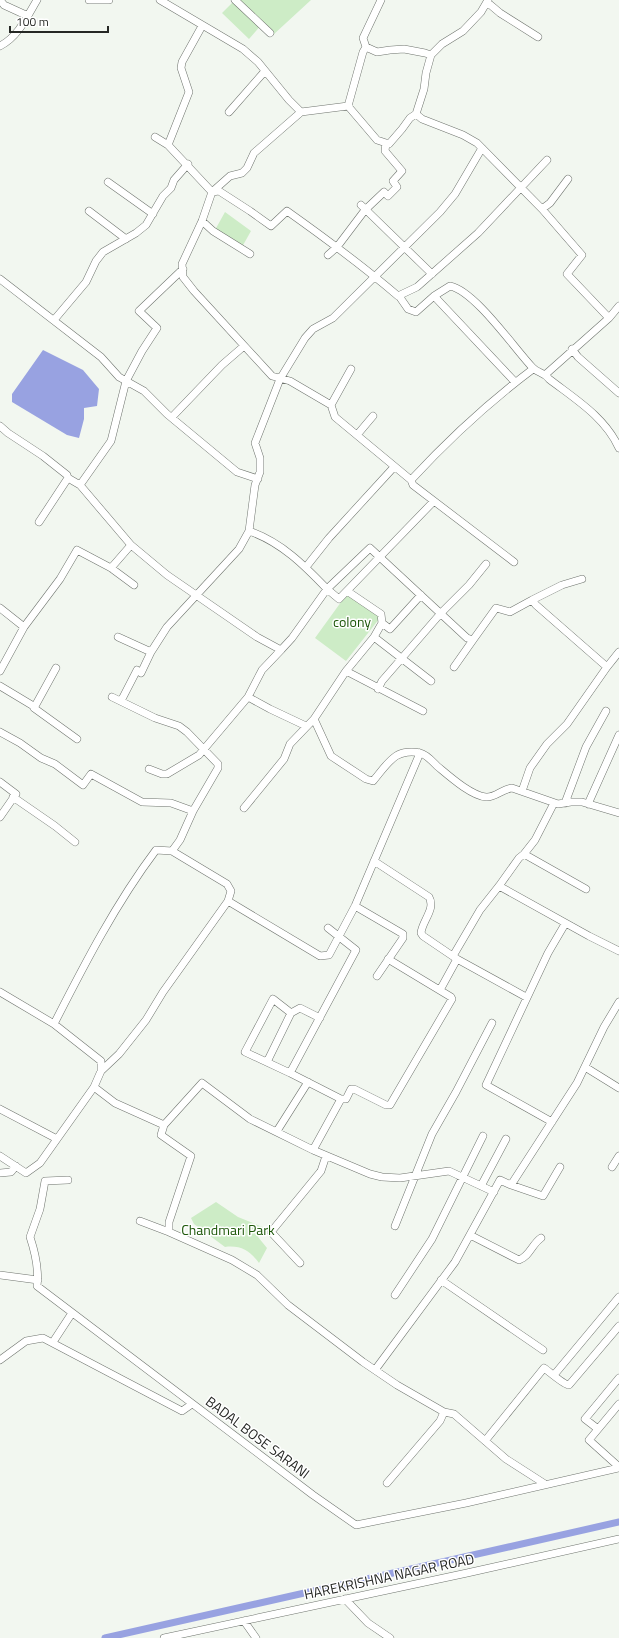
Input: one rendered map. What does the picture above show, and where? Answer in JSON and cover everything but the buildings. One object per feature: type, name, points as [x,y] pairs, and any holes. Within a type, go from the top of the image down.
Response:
[{"type":"street","points":[[0,0],[4,5],[28,16]]},
{"type":"street","points":[[0,46],[21,28],[37,0]]},
{"type":"street","points":[[89,0],[109,0]]},
{"type":"street","points":[[160,0],[243,49],[265,71],[301,112]]},
{"type":"street","points":[[235,0],[270,33]]},
{"type":"street","points":[[381,0],[363,38],[366,47],[377,52],[404,50],[431,55]]},
{"type":"street","points":[[348,106],[377,140],[389,144],[410,118],[416,114],[424,89],[431,55],[442,44],[463,31],[481,12],[487,1],[500,13],[538,37]]},
{"type":"street","points":[[168,145],[188,92],[181,68],[182,62],[202,26]]},
{"type":"street","points":[[348,106],[363,52],[366,47]]},
{"type":"street","points":[[229,112],[265,71]]},
{"type":"street","points":[[348,106],[301,112],[254,153],[247,168],[242,173],[230,176],[212,192],[202,221],[182,264],[183,277],[272,376],[280,380],[290,381],[303,387],[331,405],[335,416],[411,480],[414,485],[514,562]]},
{"type":"street","points":[[416,114],[422,119],[463,135],[477,143],[542,209],[582,255],[567,274],[609,318]]},
{"type":"street","points":[[155,137],[168,145],[188,164],[212,192]]},
{"type":"street","points":[[328,255],[337,247],[363,207],[384,192],[388,196],[397,187],[393,181],[402,171],[385,151],[386,143]]},
{"type":"street","points":[[121,701],[137,670],[141,673],[151,652],[168,627],[239,549],[249,531],[255,485],[260,472],[260,458],[254,443],[280,380],[305,338],[313,329],[333,318],[440,212],[455,194],[482,148]]},
{"type":"street","points":[[399,296],[417,287],[478,233],[547,160]]},
{"type":"street","points":[[54,320],[86,282],[103,252],[126,239],[146,225],[163,196],[171,188],[174,180],[188,164]]},
{"type":"street","points":[[542,209],[550,203],[568,179]]},
{"type":"street","points":[[108,182],[153,214]]},
{"type":"street","points":[[212,192],[218,191],[250,210],[271,226],[287,211],[375,276],[399,296],[408,309],[416,312],[434,296],[450,286],[455,287],[466,294],[495,323],[533,369],[546,374],[549,379],[597,417],[614,436],[619,448]]},
{"type":"street","points":[[363,207],[432,274]]},
{"type":"street","points":[[89,211],[126,239]]},
{"type":"street","points":[[202,221],[213,231],[250,254]]},
{"type":"street","points":[[80,485],[111,441],[126,380],[157,328],[139,311],[182,269]]},
{"type":"street","points":[[0,279],[101,357],[119,377],[144,391],[172,417],[237,472],[258,479]]},
{"type":"street","points":[[434,296],[515,382]]},
{"type":"street","points":[[546,374],[572,349],[618,310]]},
{"type":"street","points":[[172,417],[222,365],[244,346]]},
{"type":"street","points":[[572,349],[578,357],[619,393]]},
{"type":"street","points":[[331,405],[351,369]]},
{"type":"street","points":[[411,480],[443,445],[515,382],[533,369]]},
{"type":"street","points":[[356,435],[373,416]]},
{"type":"street","points":[[0,426],[43,456],[67,475],[68,478],[80,485],[132,545],[167,575],[257,637],[281,650]]},
{"type":"street","points":[[306,567],[329,538],[394,467]]},
{"type":"street","points":[[39,522],[68,478]]},
{"type":"street","points":[[249,531],[264,536],[280,546],[306,567],[339,599],[434,501]]},
{"type":"street","points":[[111,568],[132,545]]},
{"type":"street","points":[[149,769],[162,774],[167,774],[200,755],[248,697],[262,670],[292,638],[327,589],[370,548],[468,638],[473,640]]},
{"type":"street","points":[[0,671],[24,627],[60,579],[77,550],[111,568],[134,585]]},
{"type":"street","points":[[378,689],[382,681],[402,657],[441,613],[469,585],[486,564]]},
{"type":"street","points":[[454,667],[496,608],[510,612],[562,585],[582,579]]},
{"type":"street","points":[[244,808],[284,759],[290,744],[314,719],[346,671],[374,637],[382,623],[381,614],[347,591]]},
{"type":"street","points":[[382,623],[390,629],[421,594]]},
{"type":"street","points":[[532,600],[607,666]]},
{"type":"street","points":[[0,608],[24,627]]},
{"type":"street","points":[[118,637],[151,652]]},
{"type":"street","points":[[374,637],[402,657],[431,681]]},
{"type":"street","points":[[522,791],[530,768],[548,744],[567,724],[607,666],[618,655]]},
{"type":"street","points":[[35,707],[56,668]]},
{"type":"street","points":[[346,671],[378,689],[423,711]]},
{"type":"street","points":[[0,686],[35,707],[34,708],[38,712],[77,739]]},
{"type":"street","points":[[112,697],[155,718],[179,726],[188,732],[218,764],[218,768],[193,811],[180,840],[172,851]]},
{"type":"street","points":[[248,697],[270,710],[306,726]]},
{"type":"street","points":[[565,803],[586,747],[606,711]]},
{"type":"street","points":[[314,719],[331,756],[366,779],[373,781],[395,756],[405,752],[420,753],[454,780],[479,795],[486,797],[493,796],[508,788],[522,791],[554,803],[578,802],[619,813]]},
{"type":"street","points":[[1,733],[20,743],[41,758],[55,764],[83,785],[91,774],[142,802],[171,803],[193,811]]},
{"type":"street","points":[[588,804],[619,735]]},
{"type":"street","points":[[228,901],[320,956],[329,955],[355,906],[420,753]]},
{"type":"street","points":[[0,782],[16,794],[0,817]]},
{"type":"street","points":[[13,797],[55,826],[75,842]]},
{"type":"street","points":[[440,990],[480,910],[519,858],[535,840],[554,803]]},
{"type":"street","points":[[0,1156],[26,1173],[40,1163],[94,1087],[101,1071],[119,1054],[146,1020],[163,992],[228,901],[231,891],[227,884],[172,851],[156,850],[141,869],[83,967],[54,1024]]},
{"type":"street","points":[[524,854],[586,889]]},
{"type":"street","points":[[374,861],[429,897],[431,903],[430,911],[421,928],[421,933],[423,936],[455,958],[526,997]]},
{"type":"street","points":[[499,886],[565,924],[619,951]]},
{"type":"street","points":[[355,906],[403,934],[402,938],[377,976]]},
{"type":"street","points":[[552,1122],[486,1085],[526,997],[548,953],[565,924]]},
{"type":"street","points":[[290,1073],[356,950],[328,928]]},
{"type":"street","points":[[291,1013],[273,1000],[245,1052],[341,1098],[346,1099],[351,1089],[354,1089],[386,1106],[392,1104],[452,999],[440,990],[388,959]]},
{"type":"street","points":[[0,992],[54,1024],[101,1061],[101,1071]]},
{"type":"street","points":[[511,1185],[577,1084],[604,1027],[619,1002]]},
{"type":"street","points":[[267,1062],[291,1013],[300,1008],[320,1018]]},
{"type":"street","points":[[395,1226],[432,1134],[492,1023]]},
{"type":"street","points":[[585,1067],[619,1088]]},
{"type":"street","points":[[277,1131],[308,1082]]},
{"type":"street","points":[[169,1232],[169,1222],[191,1156],[161,1134],[164,1125],[202,1083],[250,1119],[326,1156],[370,1174],[382,1177],[400,1178],[449,1171],[494,1192]]},
{"type":"street","points":[[94,1087],[115,1103],[164,1125]]},
{"type":"street","points":[[313,1150],[341,1098]]},
{"type":"street","points":[[0,1109],[57,1139]]},
{"type":"street","points":[[396,1296],[432,1239],[483,1136]]},
{"type":"street","points":[[481,1186],[506,1139]]},
{"type":"street","points":[[300,1263],[271,1232],[321,1171],[326,1156]]},
{"type":"street","points":[[612,1167],[619,1156]]},
{"type":"street","points":[[0,1174],[11,1172],[16,1166]]},
{"type":"street","points":[[375,1370],[454,1262],[500,1180],[543,1196],[560,1167]]},
{"type":"street","name":"BADAL BOSE SARANI","points":[[68,1180],[45,1181],[40,1209],[30,1237],[35,1252],[35,1264],[38,1274],[37,1286],[313,1495],[356,1525],[466,1503],[619,1467]]},
{"type":"street","points":[[140,1221],[232,1260],[257,1275],[288,1305],[336,1343],[397,1385],[444,1412],[454,1414],[506,1459],[545,1484]]},
{"type":"street","points":[[470,1235],[520,1260],[525,1258],[537,1241],[541,1238]]},
{"type":"street","points":[[0,1275],[38,1280]]},
{"type":"street","points":[[441,1280],[543,1350]]},
{"type":"street","points":[[554,1375],[619,1297]]},
{"type":"street","points":[[53,1342],[72,1313]]},
{"type":"street","points":[[485,1440],[544,1368],[569,1386],[619,1326]]},
{"type":"street","points":[[0,1360],[26,1342],[44,1338],[182,1411],[192,1404]]},
{"type":"street","points":[[598,1429],[585,1419],[619,1378]]},
{"type":"street","points":[[619,1404],[589,1440],[619,1467]]},
{"type":"street","points":[[387,1483],[440,1420],[444,1412]]},
{"type":"street","name":"HAREKRISHNA NAGAR ROAD","points":[[164,1638],[180,1636],[467,1573],[619,1538]]},
{"type":"street","points":[[345,1599],[368,1623],[390,1638]]},
{"type":"street","points":[[244,1621],[256,1638]]},
{"type":"green space","points":[[235,0],[311,0],[273,35],[263,23],[249,39],[222,13]]},
{"type":"green space","points":[[225,212],[251,231],[242,247],[215,230]]},
{"type":"green space","name":"colony","points":[[349,591],[383,614],[346,661],[315,638]]},
{"type":"green space","name":"Chandmari Park","points":[[216,1202],[238,1217],[265,1228],[258,1237],[267,1248],[259,1263],[249,1252],[236,1247],[225,1247],[194,1224],[191,1218]]},
{"type":"water","points":[[43,350],[83,370],[99,389],[97,406],[84,408],[84,419],[79,438],[67,435],[12,402],[12,394]]},
{"type":"waterway","points":[[105,1638],[619,1522]]}]
